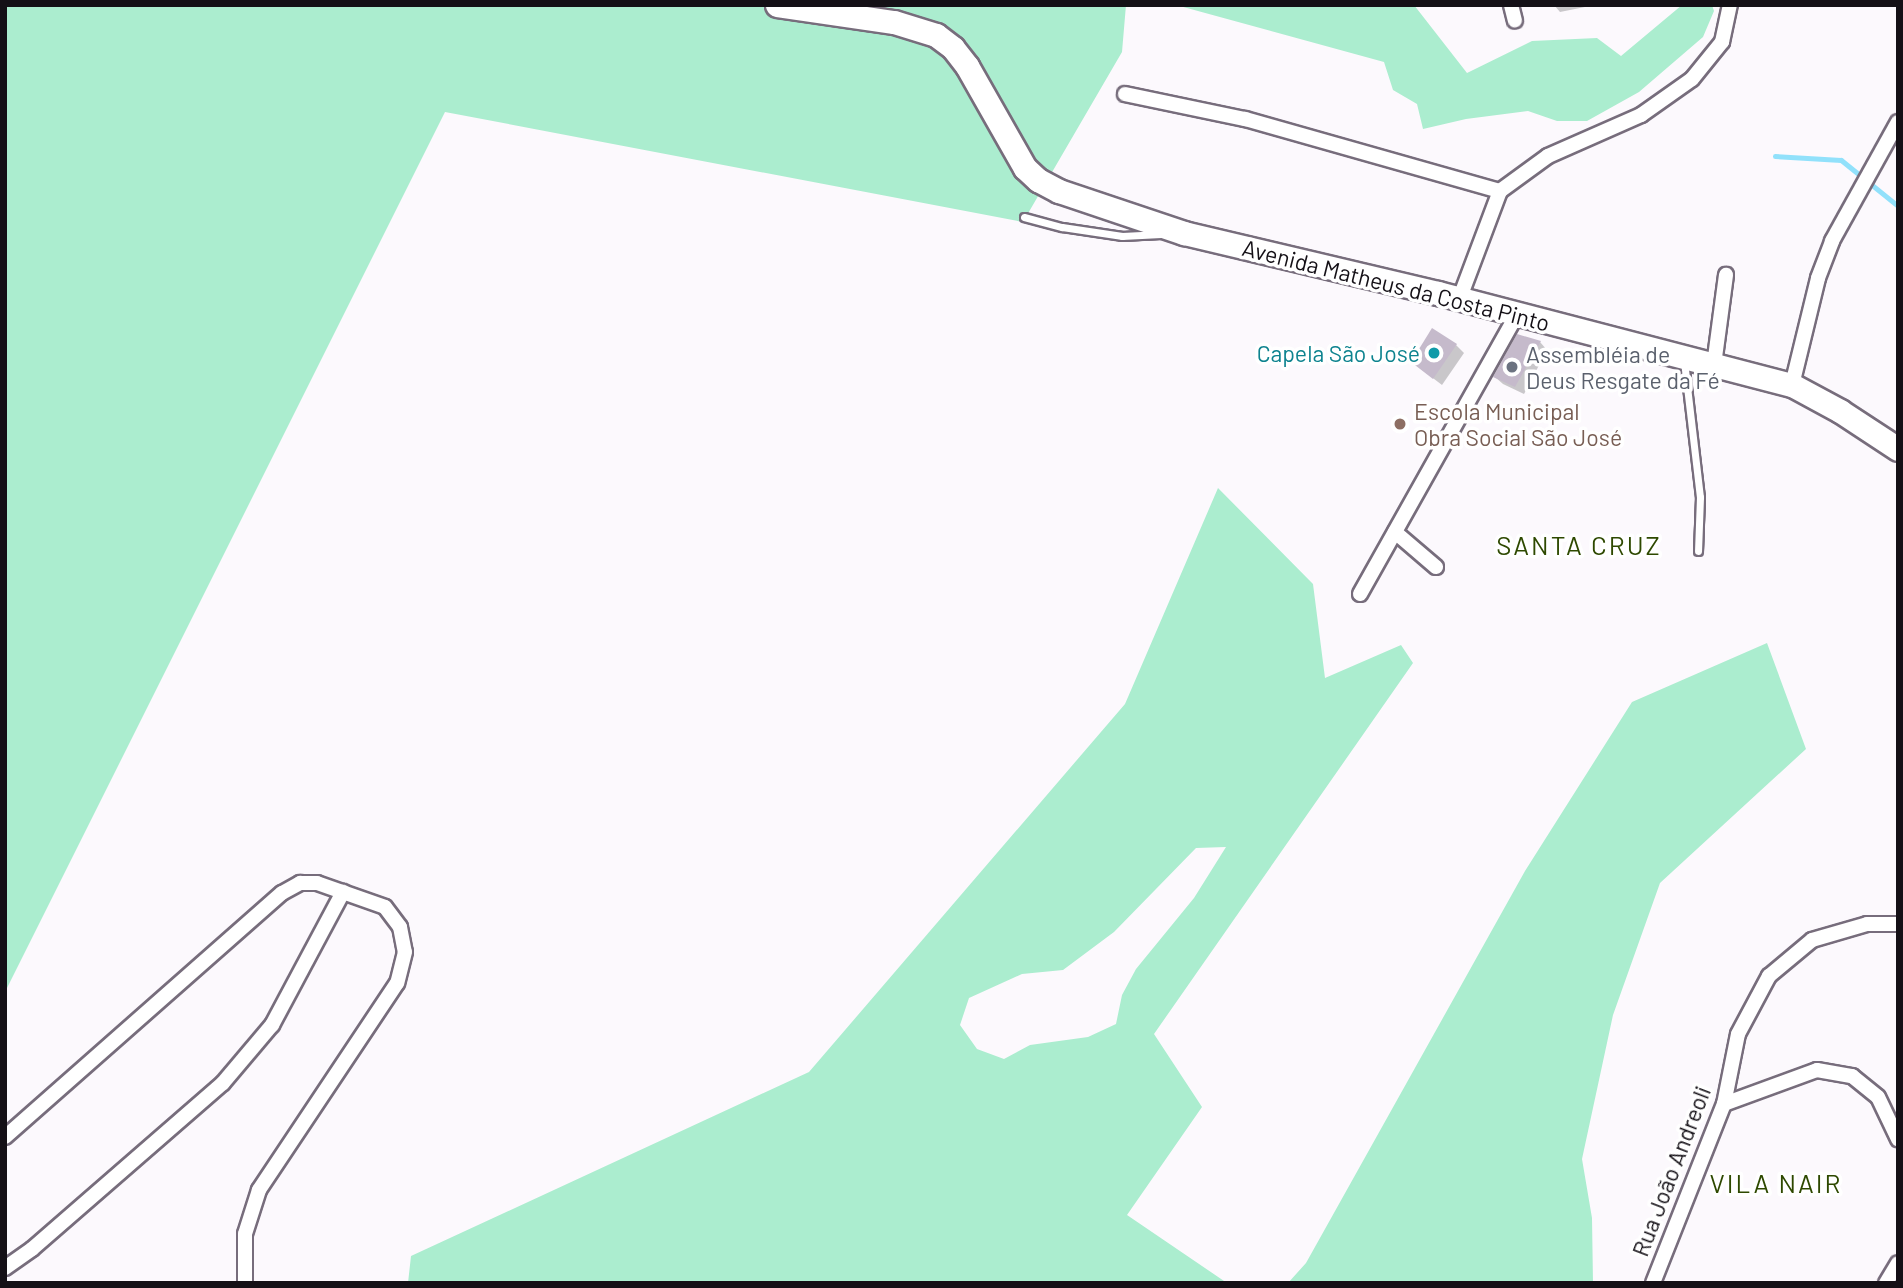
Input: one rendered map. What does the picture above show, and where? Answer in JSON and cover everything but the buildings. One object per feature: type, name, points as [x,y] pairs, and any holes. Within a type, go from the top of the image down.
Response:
[{"type":"main road","name":"Avenida Matheus da Costa Pinto","points":[[777,5],[894,22],[936,35],[953,48],[967,66],[1025,168],[1038,180],[1059,191],[1184,233],[1517,314],[1792,385],[1840,411],[1898,449]]},
{"type":"street","points":[[1511,5],[1515,20]]},
{"type":"street","points":[[1459,300],[1500,191],[1548,156],[1641,114],[1692,79],[1721,42],[1730,5]]},
{"type":"street","points":[[1125,94],[1245,119],[1500,191]]},
{"type":"street","points":[[1792,385],[1818,278],[1832,241],[1898,122]]},
{"type":"street","points":[[1714,365],[1726,275]]},
{"type":"street","points":[[1360,594],[1517,314]]},
{"type":"street","points":[[1395,532],[1436,567]]},
{"type":"street","points":[[5,1137],[282,893],[300,883],[317,883],[386,907],[400,927],[405,952],[397,983],[259,1190],[245,1234],[245,1283]]},
{"type":"street","points":[[5,1268],[32,1249],[223,1083],[272,1025],[343,892]]},
{"type":"street","name":"Rua João Andreoli","points":[[1653,1283],[1724,1104],[1738,1034],[1769,976],[1812,940],[1867,925],[1898,924]]},
{"type":"street","points":[[1724,1104],[1817,1070],[1852,1076],[1878,1097],[1898,1139]]},
{"type":"street","points":[[1886,1283],[1898,1263]]},
{"type":"lane","points":[[1024,217],[1062,227],[1122,236],[1184,233]]},
{"type":"lane","points":[[1683,357],[1700,497],[1698,551]]},
{"type":"green space","points":[[5,5],[1126,5],[1122,52],[1023,222],[445,112],[5,992]]},
{"type":"green space","points":[[1176,5],[1414,5],[1467,73],[1532,41],[1597,38],[1621,56],[1682,5],[1712,5],[1714,11],[1703,37],[1639,92],[1587,121],[1557,121],[1528,111],[1466,119],[1423,129],[1417,104],[1393,90],[1384,62]]},
{"type":"green space","points":[[1218,488],[1313,584],[1325,678],[1401,645],[1413,663],[1154,1034],[1202,1107],[1127,1215],[1227,1283],[408,1283],[411,1256],[809,1072],[1125,704]],"holes":[[[1226,847],[1194,898],[1136,969],[1122,995],[1116,1024],[1088,1037],[1030,1045],[1004,1059],[977,1049],[960,1025],[969,998],[1022,974],[1063,970],[1114,932],[1196,848]]]},
{"type":"green space","points":[[1767,643],[1806,749],[1660,883],[1613,1015],[1582,1159],[1592,1218],[1593,1283],[1288,1283],[1306,1263],[1525,871],[1632,702]]},
{"type":"waterway","points":[[1775,156],[1841,160],[1898,206]]},
{"type":"place","name":"Capela São José","points":[[1434,353]]},
{"type":"place","name":"Assembléia de Deus Resgate da Fé","points":[[1512,367]]},
{"type":"place","name":"Escola Municipal Obra Social São José","points":[[1400,424]]},
{"type":"district","name":"SANTA CRUZ","points":[[1579,545]]},
{"type":"district","name":"VILA NAIR","points":[[1776,1183]]}]
